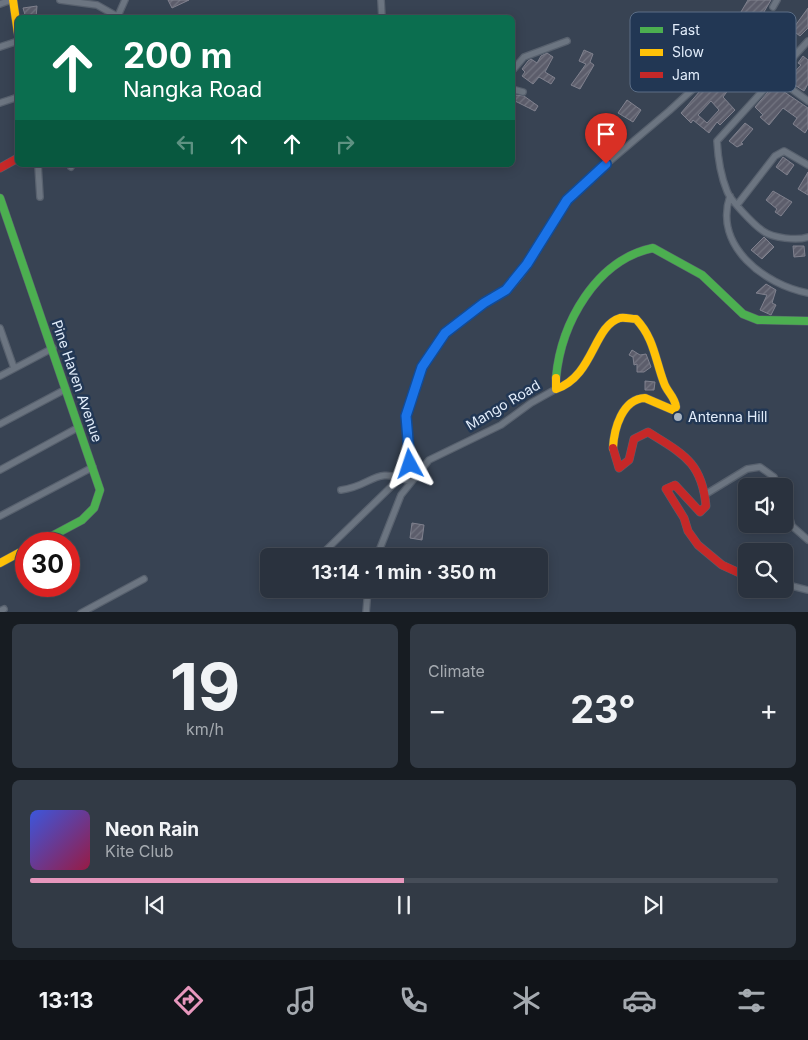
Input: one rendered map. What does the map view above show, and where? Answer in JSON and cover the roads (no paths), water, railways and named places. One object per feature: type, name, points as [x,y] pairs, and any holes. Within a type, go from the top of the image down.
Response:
[{"type":"street","points":[[0,4],[12,0],[15,17]]},
{"type":"street","points":[[60,0],[78,0],[97,5],[114,15]]},
{"type":"street","points":[[119,15],[125,0]]},
{"type":"street","points":[[381,0],[382,15]]},
{"type":"street","points":[[773,6],[777,0]]},
{"type":"street","points":[[515,68],[524,57],[567,41]]},
{"type":"street","points":[[0,47],[15,42]]},
{"type":"street","points":[[796,55],[808,42]]},
{"type":"street","points":[[515,90],[523,92]]},
{"type":"street","points":[[417,475],[410,464],[406,416],[422,367],[445,333],[484,303],[506,290],[527,264],[567,200],[689,92]]},
{"type":"street","points":[[762,92],[717,141],[719,167],[730,196],[763,232],[792,238],[808,237]]},
{"type":"street","points":[[795,92],[808,101]]},
{"type":"street","points":[[0,103],[15,98]]},
{"type":"street","points":[[737,205],[775,156],[784,151],[808,165]]},
{"type":"street","points":[[0,168],[15,160]]},
{"type":"street","points":[[38,167],[40,196]]},
{"type":"street","points":[[730,196],[726,208],[727,220],[731,234],[744,260],[760,274],[788,289],[808,293]]},
{"type":"street","name":"Pine Haven Avenue","points":[[0,198],[3,216],[53,348],[100,490],[94,508],[82,520],[60,532]]},
{"type":"street","points":[[738,574],[717,563],[697,543],[666,489],[675,485],[700,512],[706,506],[704,483],[695,464],[685,454],[648,432],[638,434],[632,440],[629,462],[618,468],[613,461],[614,439],[621,416],[628,406],[640,398],[651,399],[673,410],[676,408],[676,402],[664,384],[655,345],[647,329],[636,319],[621,318],[608,327],[591,358],[573,381],[563,388],[556,389],[561,351],[577,313],[602,275],[629,254],[642,250],[660,250],[702,275],[743,314],[758,320],[808,321]]},
{"type":"street","points":[[0,328],[14,368]]},
{"type":"street","points":[[0,376],[53,348]]},
{"type":"street","points":[[0,424],[66,389]]},
{"type":"street","name":"Mango Road","points":[[380,548],[401,495],[429,460],[501,425],[530,403],[556,389]]},
{"type":"street","points":[[0,470],[79,427]]},
{"type":"street","points":[[0,516],[93,467]]},
{"type":"street","points":[[706,494],[747,469],[760,467],[774,478]]},
{"type":"street","points":[[342,490],[352,489],[383,474],[411,482]]},
{"type":"street","points":[[328,548],[400,478]]},
{"type":"street","points":[[793,527],[808,540]]},
{"type":"street","points":[[0,563],[15,555]]},
{"type":"street","points":[[81,612],[144,579]]},
{"type":"street","points":[[793,586],[808,590]]},
{"type":"street","points":[[366,612],[367,598]]},
{"type":"place","name":"Antenna Hill","points":[[678,417]]}]
